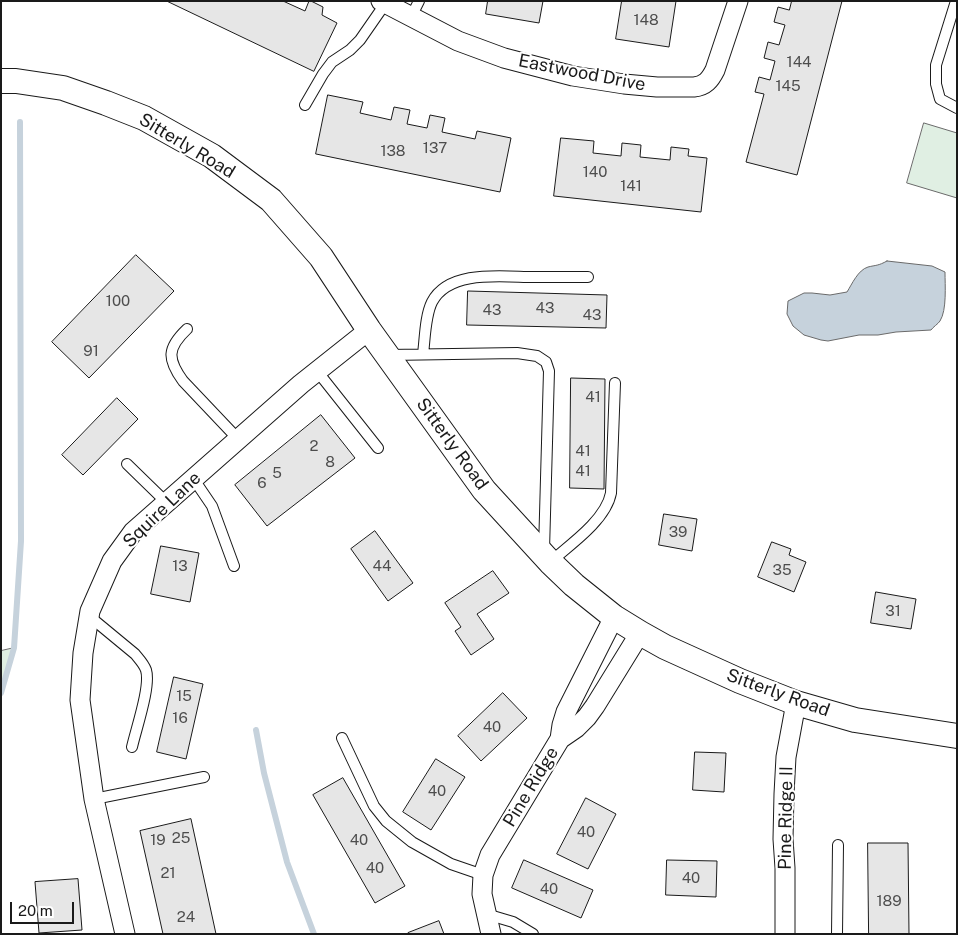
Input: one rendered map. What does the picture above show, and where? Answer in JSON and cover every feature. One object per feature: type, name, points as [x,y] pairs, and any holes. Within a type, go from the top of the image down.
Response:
[{"type":"street","name":"Eastwood Drive","points":[[383,2],[415,9],[458,41],[504,58],[573,76],[624,84],[694,87],[707,83],[712,77],[738,1]]},
{"type":"street","name":"Sitterly Road","points":[[1,81],[16,81],[63,88],[144,118],[212,156],[271,200],[321,257],[369,330],[484,490],[547,559],[574,585],[614,616],[665,647],[740,681],[796,703],[855,720],[957,736]]},
{"type":"street","name":"Squire Lane","points":[[125,934],[94,799],[80,700],[83,653],[90,612],[112,561],[133,532],[301,384],[369,330]]},
{"type":"street","name":"Pine Ridge","points":[[491,934],[482,894],[484,875],[490,855],[560,739],[566,712],[614,616]]},
{"type":"street","points":[[560,739],[576,728],[596,706],[640,633]]},
{"type":"street","name":"Pine Ridge II","points":[[785,934],[784,794],[786,757],[796,703]]},
{"type":"lane","points":[[956,1],[936,65],[936,84],[940,99],[957,108]]},
{"type":"lane","points":[[305,105],[332,62],[350,50],[360,40],[383,2]]},
{"type":"lane","points":[[423,354],[428,312],[432,301],[452,283],[480,276],[588,277]]},
{"type":"lane","points":[[187,329],[172,348],[172,360],[176,371],[183,381],[238,439]]},
{"type":"lane","points":[[388,355],[517,353],[537,356],[546,362],[550,371],[547,559]]},
{"type":"lane","points":[[317,372],[378,448]]},
{"type":"lane","points":[[547,559],[586,533],[610,501],[615,383]]},
{"type":"lane","points":[[127,464],[166,502]]},
{"type":"lane","points":[[193,478],[212,506],[234,566]]},
{"type":"lane","points":[[89,616],[135,654],[146,670],[146,692],[132,747]]},
{"type":"lane","points":[[342,738],[374,806],[386,822],[412,842],[451,864],[484,875]]},
{"type":"lane","points":[[94,799],[204,777]]},
{"type":"lane","points":[[837,934],[838,845]]},
{"type":"lane","points":[[486,914],[513,922],[533,934]]},
{"type":"green space","points":[[924,123],[957,133],[957,198],[907,183]]},
{"type":"green space","points":[[14,648],[1,690],[1,651]]},
{"type":"shaded area","points":[[887,261],[932,266],[945,272],[944,311],[940,321],[931,330],[859,335],[828,341],[804,335],[793,326],[787,314],[788,301],[804,293],[830,295],[847,292],[861,271]]},
{"type":"building","points":[[167,1],[283,1],[305,11],[309,1],[311,1],[323,7],[322,15],[337,23],[314,71]]},
{"type":"building","points":[[488,1],[543,1],[539,23],[486,14]]},
{"type":"building","points":[[622,1],[676,1],[669,47],[616,39]]},
{"type":"building","points":[[792,1],[842,1],[797,175],[746,162],[764,94],[755,92],[759,77],[770,80],[775,61],[764,58],[768,42],[779,45],[785,25],[774,22],[778,7],[789,10]]},
{"type":"building","points":[[328,95],[363,102],[360,113],[391,120],[394,107],[410,110],[407,124],[427,128],[430,115],[445,118],[442,132],[475,139],[477,131],[511,138],[500,192],[316,154]]},
{"type":"building","points":[[561,138],[594,141],[593,153],[621,156],[622,143],[641,145],[640,157],[670,160],[671,147],[689,149],[688,156],[707,158],[701,212],[554,196]]},
{"type":"building","points":[[136,255],[174,291],[89,378],[52,342]]},
{"type":"building","points":[[468,291],[607,295],[606,328],[467,325]]},
{"type":"building","points":[[571,378],[605,379],[604,489],[570,488]]},
{"type":"building","points":[[117,398],[138,419],[83,475],[62,455]]},
{"type":"building","points":[[321,415],[355,458],[267,526],[235,485]]},
{"type":"building","points":[[664,514],[697,519],[692,551],[659,545]]},
{"type":"building","points":[[375,531],[413,583],[388,601],[351,549]]},
{"type":"building","points":[[772,542],[791,549],[789,555],[806,562],[794,592],[758,577]]},
{"type":"building","points":[[161,546],[199,553],[190,602],[151,594]]},
{"type":"building","points":[[493,571],[509,593],[477,614],[494,639],[471,655],[455,631],[461,627],[445,603]]},
{"type":"building","points":[[876,592],[916,599],[911,629],[871,623]]},
{"type":"building","points":[[174,677],[203,684],[186,759],[157,752]]},
{"type":"building","points":[[503,693],[527,718],[481,761],[458,736]]},
{"type":"building","points":[[695,752],[726,753],[724,792],[693,790]]},
{"type":"building","points":[[436,759],[465,777],[431,830],[403,812]]},
{"type":"building","points":[[343,778],[405,886],[375,903],[313,795]]},
{"type":"building","points":[[586,798],[616,814],[588,869],[557,854]]},
{"type":"building","points":[[191,819],[216,934],[163,934],[140,831]]},
{"type":"building","points":[[868,843],[908,843],[909,934],[869,934]]},
{"type":"building","points":[[524,860],[593,890],[581,918],[512,888]]},
{"type":"building","points":[[667,860],[717,861],[716,897],[666,895]]},
{"type":"building","points":[[78,879],[82,930],[39,933],[35,882]]},
{"type":"building","points":[[439,921],[444,934],[408,934],[408,933]]},
{"type":"waterway","points":[[1,693],[14,648],[21,541],[20,122]]},
{"type":"waterway","points":[[256,730],[264,773],[287,862],[314,934]]}]
